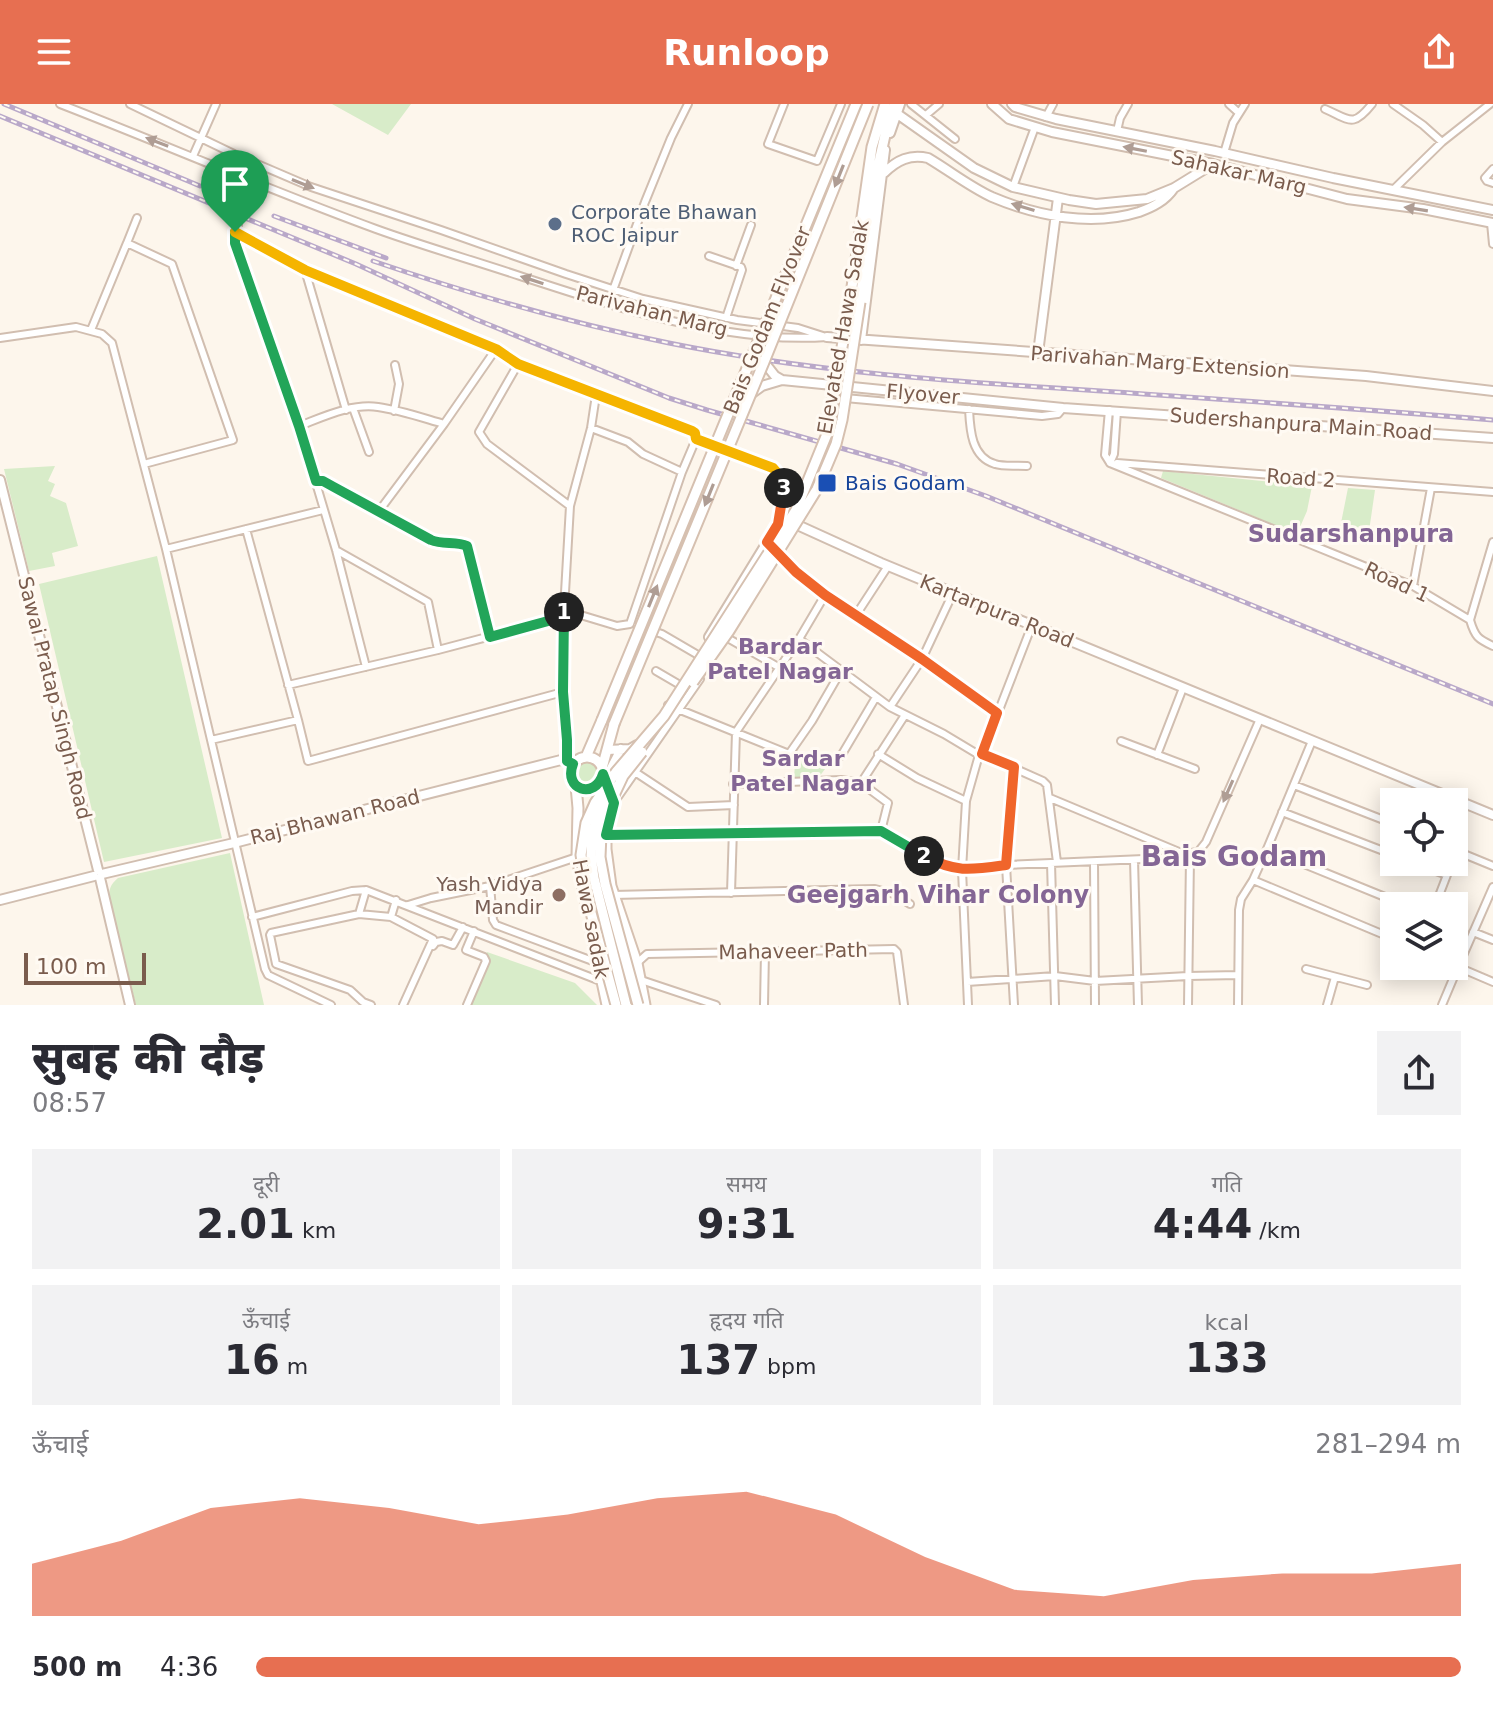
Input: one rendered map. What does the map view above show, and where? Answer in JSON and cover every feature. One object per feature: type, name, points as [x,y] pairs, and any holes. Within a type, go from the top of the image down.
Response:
[{"type":"main road","name":"Bais Godam Flyover","points":[[586,757],[856,104]]},
{"type":"main road","name":"Bais Godam Flyover","points":[[604,774],[614,724],[868,104]]},
{"type":"main road","name":"Elevated Hawa Sadak","points":[[616,1005],[590,909],[581,855],[586,823],[616,772],[664,716],[796,510],[808,483],[827,434],[872,147],[885,104]]},
{"type":"main road","name":"Elevated Hawa Sadak","points":[[638,1005],[600,857],[601,834],[608,808],[623,776],[667,720],[729,631],[817,489],[836,444],[860,302],[874,184],[890,113],[897,107]]},
{"type":"main road","points":[[604,774],[600,783],[591,789],[581,788],[571,778],[570,762],[586,757],[596,759],[604,774],[614,803]]},
{"type":"main road","points":[[623,776],[600,809],[592,834],[591,856],[597,893],[626,1005]]},
{"type":"main road","name":"Hawa sadak","points":[[576,786],[580,882],[607,1005]]},
{"type":"main road","name":"Hawa sadak","points":[[614,803],[606,835],[613,895],[637,963],[645,1005]]},
{"type":"main road","points":[[592,932],[623,924]]},
{"type":"street","name":"Parivahan Marg","points":[[60,104],[377,229],[608,304],[718,330],[796,339],[827,337]]},
{"type":"street","name":"Parivahan Marg","points":[[130,104],[311,187],[614,290],[726,318],[798,328],[827,337]]},
{"type":"street","points":[[193,156],[216,104]]},
{"type":"street","points":[[608,304],[645,202],[688,104]]},
{"type":"street","points":[[784,104],[768,144],[817,161],[841,104]]},
{"type":"street","points":[[911,104],[955,139]]},
{"type":"street","points":[[926,115],[939,104]]},
{"type":"street","name":"Sahakar Marg","points":[[992,104],[1009,119],[1052,132],[1213,164],[1347,199],[1423,209],[1492,223]]},
{"type":"street","name":"Sahakar Marg","points":[[1012,104],[1046,117],[1493,210]]},
{"type":"street","points":[[1046,117],[1053,104]]},
{"type":"street","points":[[1117,131],[1128,104]]},
{"type":"street","points":[[1229,104],[1239,113]]},
{"type":"street","points":[[1224,153],[1233,123],[1245,104]]},
{"type":"street","points":[[1325,109],[1352,120],[1360,119],[1372,104]]},
{"type":"street","points":[[1394,104],[1442,142]]},
{"type":"street","points":[[1393,190],[1442,142],[1490,104]]},
{"type":"street","points":[[861,340],[885,151],[897,107],[932,138],[974,168],[1013,187],[1058,198],[1096,204],[1147,199],[1174,188],[1213,164]]},
{"type":"street","points":[[1013,187],[1035,127]]},
{"type":"street","points":[[923,156],[932,138]]},
{"type":"street","points":[[884,173],[899,160],[923,156],[993,197],[1031,210],[1083,220],[1122,217],[1157,205],[1174,188]]},
{"type":"street","points":[[1493,169],[1485,178],[1493,183]]},
{"type":"street","points":[[1038,353],[1058,198]]},
{"type":"street","points":[[91,330],[137,218]]},
{"type":"street","points":[[1492,223],[1493,244]]},
{"type":"street","points":[[736,266],[751,225]]},
{"type":"street","points":[[366,667],[316,481],[235,243],[237,229],[305,270],[496,349],[518,364],[695,433],[696,439],[630,624]]},
{"type":"street","points":[[127,243],[172,264],[233,440],[144,464]]},
{"type":"street","points":[[709,256],[742,270],[726,318]]},
{"type":"street","points":[[305,270],[350,409],[369,452]]},
{"type":"street","points":[[0,338],[76,327],[102,334],[112,343],[166,549],[265,969],[268,975],[331,1005]]},
{"type":"street","name":"Parivahan Marg Extension","points":[[827,337],[1366,376],[1493,391]]},
{"type":"street","points":[[379,511],[496,349]]},
{"type":"street","points":[[764,362],[782,380]]},
{"type":"street","points":[[518,364],[479,432],[487,444],[570,506]]},
{"type":"street","points":[[394,411],[399,384],[395,365]]},
{"type":"street","name":"Flyover","points":[[751,394],[762,386],[782,380],[1063,408]]},
{"type":"street","points":[[570,762],[563,692],[570,506],[591,428],[596,395]]},
{"type":"street","points":[[845,398],[1042,416],[1058,414],[1063,408]]},
{"type":"street","points":[[299,426],[350,409],[377,407],[444,424]]},
{"type":"street","name":"Sudershanpura Main Road","points":[[1063,408],[1493,438]]},
{"type":"street","points":[[969,409],[970,432],[980,454],[997,465],[1027,466]]},
{"type":"street","points":[[1110,463],[1114,454],[1113,410]]},
{"type":"street","points":[[591,428],[628,442],[643,454],[682,472]]},
{"type":"street","points":[[607,750],[625,749],[639,742],[680,685],[780,521],[785,492],[779,473],[696,439]]},
{"type":"street","name":"Road 2","points":[[1110,463],[1493,492]]},
{"type":"street","name":"Road 1","points":[[1110,463],[1413,586],[1470,620],[1474,634],[1493,646]]},
{"type":"street","name":"Sawai Pratap Singh Road","points":[[0,480],[130,1005]]},
{"type":"street","points":[[316,481],[327,483],[431,540],[467,546],[490,637]]},
{"type":"street","points":[[1413,586],[1431,488]]},
{"type":"street","points":[[166,549],[323,510]]},
{"type":"street","name":"Kartarpura Road","points":[[780,521],[798,524],[888,566],[1493,815]]},
{"type":"street","points":[[614,803],[681,709],[798,524]]},
{"type":"street","points":[[246,529],[308,761],[563,692]]},
{"type":"street","points":[[767,542],[796,572],[825,595],[997,713]]},
{"type":"street","points":[[1470,620],[1493,542]]},
{"type":"street","points":[[336,550],[428,602],[438,650]]},
{"type":"street","points":[[856,615],[888,566]]},
{"type":"street","points":[[890,707],[922,659],[953,593]]},
{"type":"street","points":[[731,893],[736,732],[825,595]]},
{"type":"street","points":[[564,610],[617,626],[630,624],[662,634],[698,655]]},
{"type":"street","points":[[288,685],[490,637],[559,618],[564,610]]},
{"type":"street","points":[[968,1005],[962,870],[966,801],[980,755],[1032,625]]},
{"type":"street","points":[[714,630],[780,668]]},
{"type":"street","points":[[799,639],[890,707],[980,755],[1014,767],[1047,785],[1054,862],[1055,1005]]},
{"type":"street","points":[[656,671],[680,685]]},
{"type":"street","points":[[667,704],[789,754],[841,671]]},
{"type":"street","points":[[1157,755],[1183,688]]},
{"type":"street","points":[[841,756],[876,697]]},
{"type":"street","points":[[861,783],[905,715]]},
{"type":"street","points":[[1050,798],[1184,854],[1198,852],[1206,842],[1260,719]]},
{"type":"street","points":[[211,740],[298,720]]},
{"type":"street","points":[[1121,741],[1195,769]]},
{"type":"street","points":[[1238,1005],[1241,899],[1267,849],[1312,741]]},
{"type":"street","points":[[625,749],[635,772],[688,807],[734,805]]},
{"type":"street","points":[[604,774],[625,749]]},
{"type":"street","points":[[878,754],[917,778],[966,801]]},
{"type":"street","name":"Raj Bhawan Road","points":[[0,900],[561,760],[570,762]]},
{"type":"street","points":[[1014,767],[1006,865],[1014,1005]]},
{"type":"street","points":[[733,784],[841,780],[861,783],[888,803],[881,831]]},
{"type":"street","points":[[1294,785],[1380,819]]},
{"type":"street","points":[[1282,812],[1380,850]]},
{"type":"street","points":[[606,835],[881,831],[926,858],[962,870],[1054,862],[1190,857],[1188,1005]]},
{"type":"street","points":[[1267,849],[1380,895]]},
{"type":"street","points":[[1468,856],[1493,866]]},
{"type":"street","points":[[408,905],[490,886],[577,857]]},
{"type":"street","points":[[1134,860],[1138,1005]]},
{"type":"street","points":[[1094,862],[1095,1005]]},
{"type":"street","points":[[1253,880],[1380,933]]},
{"type":"street","points":[[490,886],[496,925],[599,964]]},
{"type":"street","points":[[1468,942],[1490,902],[1493,887]]},
{"type":"street","points":[[613,895],[875,889],[894,894],[910,904]]},
{"type":"street","points":[[252,917],[366,890],[603,982]]},
{"type":"street","points":[[359,914],[366,890]]},
{"type":"street","points":[[391,917],[396,900]]},
{"type":"street","points":[[371,1005],[350,990],[276,964],[270,935],[359,914],[391,917],[433,939],[405,1005]]},
{"type":"street","points":[[405,1005],[431,948],[442,941],[453,945],[463,927]]},
{"type":"street","points":[[467,1005],[486,961],[484,957],[466,950],[474,931]]},
{"type":"street","points":[[1473,932],[1493,940]]},
{"type":"street","name":"Mahaveer Path","points":[[637,963],[647,954],[894,949],[897,952],[904,1005]]},
{"type":"street","points":[[764,1005],[765,951]]},
{"type":"street","points":[[1306,969],[1367,985]]},
{"type":"street","points":[[1468,971],[1493,982]]},
{"type":"street","points":[[967,982],[1055,976],[1095,981],[1238,975]]},
{"type":"street","points":[[1327,1005],[1335,977]]},
{"type":"street","points":[[641,980],[716,1005]]},
{"type":"street","points":[[1442,1005],[1451,980]]},
{"type":"green space","points":[[332,104],[411,104],[388,135]]},
{"type":"green space","points":[[55,466],[48,481],[55,484],[50,496],[66,503],[78,546],[52,553],[55,566],[29,571],[4,469]]},
{"type":"green space","points":[[1163,471],[1312,486],[1307,511],[1297,534],[1161,478]]},
{"type":"green space","points":[[1348,488],[1375,490],[1367,545],[1338,538]]},
{"type":"green space","points":[[157,556],[222,838],[104,862],[39,584]]},
{"type":"green space","points":[[803,755],[825,769],[819,777],[794,778],[795,764]]},
{"type":"green space","points":[[587,762],[598,769],[599,774],[592,785],[587,786],[576,779],[575,774],[582,763]]},
{"type":"green space","points":[[230,853],[264,1005],[136,1005],[109,899],[112,885],[118,878]]},
{"type":"green space","points":[[487,952],[575,983],[597,1005],[462,1005]]},
{"type":"railway","points":[[4,104],[200,186]]},
{"type":"railway","points":[[0,116],[356,264],[475,319],[669,398],[897,464],[986,496],[1493,704]]},
{"type":"railway","points":[[274,216],[386,258]]},
{"type":"railway","points":[[373,261],[483,296],[594,326],[722,353],[830,369],[938,380],[1493,420]]},
{"type":"place","name":"Corporate Bhawan ROC Jaipur","points":[[555,224]]},
{"type":"place","name":"Bais Godam","points":[[827,483]]},
{"type":"place","name":"Yash Vidya Mandir","points":[[559,895]]},
{"type":"district","name":"Sudarshanpura","points":[[1351,534]]},
{"type":"district","name":"Bardar Patel Nagar","points":[[780,658]]},
{"type":"district","name":"Sardar Patel Nagar","points":[[803,770]]},
{"type":"district","name":"Bais Godam","points":[[1234,856]]},
{"type":"district","name":"Geejgarh Vihar Colony","points":[[938,895]]},
{"type":"route","points":[[235,232],[305,270],[496,349],[518,364],[692,431],[696,439],[773,468],[784,481],[785,492],[778,524],[767,542],[796,572],[825,595],[997,713],[982,754],[1014,767],[1006,865],[962,870],[946,867],[881,831],[606,835],[614,803],[603,774],[596,787],[581,788],[573,782],[570,773],[573,764],[567,761],[563,692],[564,610],[559,618],[490,637],[467,546],[431,540],[323,481],[316,481],[235,243],[235,232]]}]
